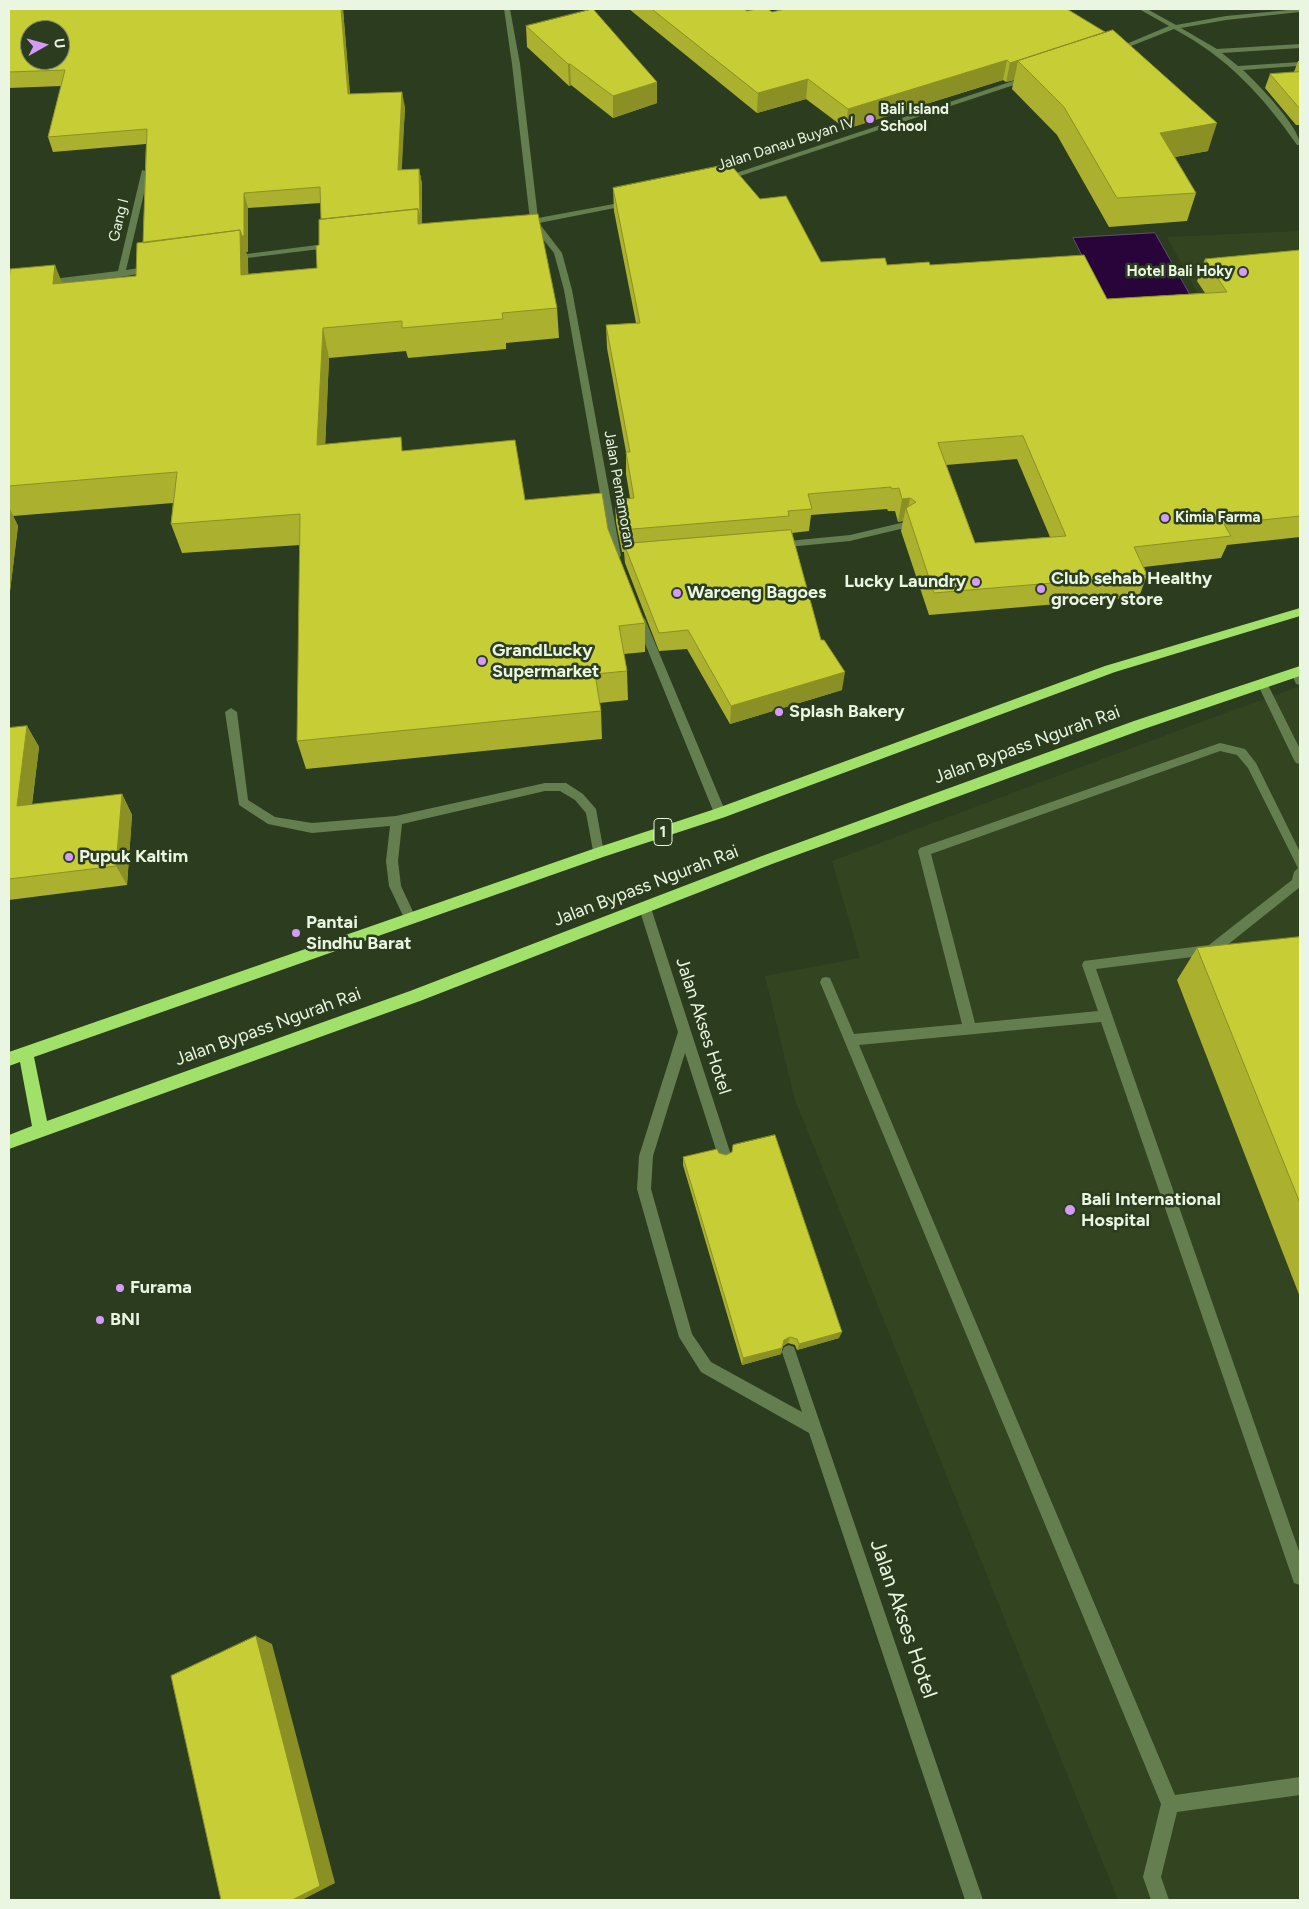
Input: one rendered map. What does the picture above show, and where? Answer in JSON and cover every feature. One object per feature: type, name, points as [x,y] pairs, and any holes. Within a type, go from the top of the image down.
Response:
[{"type":"highway","name":"1","points":[[9,1059],[410,918],[720,813],[1110,669],[1300,612]]},
{"type":"highway","name":"Jalan Bypass Ngurah Rai","points":[[9,1142],[415,996],[776,857],[1138,725],[1262,683],[1299,675]]},
{"type":"highway","points":[[26,1054],[40,1131]]},
{"type":"street","points":[[507,9],[516,64],[534,222]]},
{"type":"street","points":[[1142,9],[1216,51],[1235,68],[1284,120],[1300,143]]},
{"type":"street","points":[[1108,53],[1173,27],[1226,18],[1300,10]]},
{"type":"street","points":[[1216,51],[1300,46]]},
{"type":"street","points":[[1235,68],[1297,64]]},
{"type":"street","name":"Jalan Danau Buyan IV","points":[[715,181],[1038,76]]},
{"type":"street","name":"Gang I","points":[[121,274],[145,172]]},
{"type":"street","points":[[514,224],[534,222],[636,201]]},
{"type":"street","name":"Jalan Pemamoran","points":[[534,222],[558,253],[568,290],[620,561]]},
{"type":"street","points":[[226,259],[340,244]]},
{"type":"street","points":[[36,284],[159,268]]},
{"type":"street","points":[[764,546],[850,538],[904,525]]},
{"type":"street","points":[[636,610],[720,813]]},
{"type":"street","points":[[1262,683],[1300,760]]},
{"type":"street","points":[[231,712],[243,802],[272,821],[312,828],[396,821],[545,788],[562,786],[579,797],[592,812],[598,853]]},
{"type":"street","points":[[970,1029],[924,851],[1220,747],[1241,752],[1252,766],[1300,864]]},
{"type":"street","points":[[396,821],[392,861],[395,886],[410,918]]},
{"type":"street","points":[[1300,872],[1298,882],[1212,950],[1088,964],[1300,1577]]},
{"type":"street","name":"Jalan Akses Hotel","points":[[645,908],[724,1155]]},
{"type":"street","points":[[826,982],[1170,1804],[1152,1877],[1160,1900]]},
{"type":"street","points":[[850,1040],[1106,1016]]},
{"type":"street","points":[[684,1034],[646,1156],[644,1190],[686,1337],[706,1367],[815,1428]]},
{"type":"street","name":"Jalan Akses Hotel","points":[[789,1352],[974,1900]]},
{"type":"street","points":[[1170,1804],[1300,1786]]},
{"type":"shaded area","name":"Hotel Bali Hoky","points":[[1300,231],[1300,307],[1207,311],[1167,237]]},
{"type":"shaded area","points":[[1155,233],[1198,309],[1112,314],[1073,238]]},
{"type":"shaded area","name":"Bali International Hospital","points":[[1300,686],[1300,1900],[1118,1900],[795,1100],[765,976],[860,958],[832,861]]},
{"type":"building","points":[[9,9],[341,9],[348,94],[402,92],[398,170],[419,169],[420,215],[418,209],[321,219],[320,187],[244,193],[244,236],[242,236],[240,230],[143,243],[147,129],[48,137],[65,70],[9,72]]},
{"type":"building","points":[[593,9],[657,82],[613,96],[568,64],[526,26]]},
{"type":"building","points":[[652,9],[744,9],[747,11],[768,9],[772,12],[785,9],[1067,9],[1105,32],[1010,63],[1007,60],[848,109],[808,79],[758,93]]},
{"type":"building","points":[[1113,30],[1217,123],[1160,133],[1196,193],[1117,198],[1064,107],[1018,61]]},
{"type":"building","points":[[1300,72],[1300,109],[1270,74]]},
{"type":"building","points":[[730,164],[760,199],[786,196],[821,262],[885,258],[887,265],[929,262],[930,265],[1084,255],[1107,299],[1227,292],[1205,259],[1300,250],[1300,516],[1224,524],[1231,536],[1134,547],[1147,575],[934,593],[906,508],[916,502],[910,498],[902,499],[899,488],[892,489],[891,487],[808,494],[812,509],[788,511],[789,516],[621,530],[615,500],[634,498],[626,452],[630,452],[606,325],[640,323],[613,188]],"holes":[[[1023,436],[1066,536],[975,543],[938,443]]]},
{"type":"building","points":[[418,209],[418,224],[538,214],[557,308],[502,313],[503,319],[402,328],[402,321],[323,328],[317,445],[401,437],[402,451],[515,440],[525,500],[602,493],[608,529],[645,623],[619,626],[627,671],[595,674],[601,711],[297,741],[300,514],[171,524],[177,472],[9,486],[10,269],[55,265],[53,284],[136,276],[137,243],[240,230],[241,275],[317,268],[316,246],[319,245],[319,220]]},
{"type":"building","points":[[791,530],[821,640],[824,640],[845,672],[731,706],[688,630],[659,633],[624,544]]},
{"type":"building","name":"Pupuk Kaltim","points":[[27,726],[17,806],[122,794],[116,866],[9,879],[9,728]]},
{"type":"building","points":[[1300,937],[1300,1203],[1197,948]]},
{"type":"building","points":[[775,1135],[842,1332],[799,1344],[797,1339],[790,1337],[784,1340],[782,1348],[743,1358],[683,1157],[717,1149],[719,1153],[726,1155],[732,1152],[733,1145]]},
{"type":"building","points":[[256,1636],[320,1886],[292,1900],[221,1900],[171,1676]]},
{"type":"place","name":"Bali Island School","points":[[870,119]]},
{"type":"place","name":"Hotel Bali Hoky","points":[[1243,272]]},
{"type":"place","name":"Kimia Farma","points":[[1165,518]]},
{"type":"place","name":"Lucky Laundry","points":[[976,582]]},
{"type":"place","name":"Club sehab Healthy grocery store","points":[[1041,589]]},
{"type":"place","name":"Waroeng Bagoes","points":[[677,593]]},
{"type":"place","name":"GrandLucky Supermarket","points":[[482,661]]},
{"type":"place","name":"Splash Bakery","points":[[779,712]]},
{"type":"place","name":"Pupuk Kaltim","points":[[69,857]]},
{"type":"place","name":"Pantai Sindhu Barat","points":[[296,933]]},
{"type":"place","name":"Bali International Hospital","points":[[1070,1210]]},
{"type":"place","name":"Furama","points":[[120,1288]]},
{"type":"place","name":"BNI","points":[[100,1320]]}]
